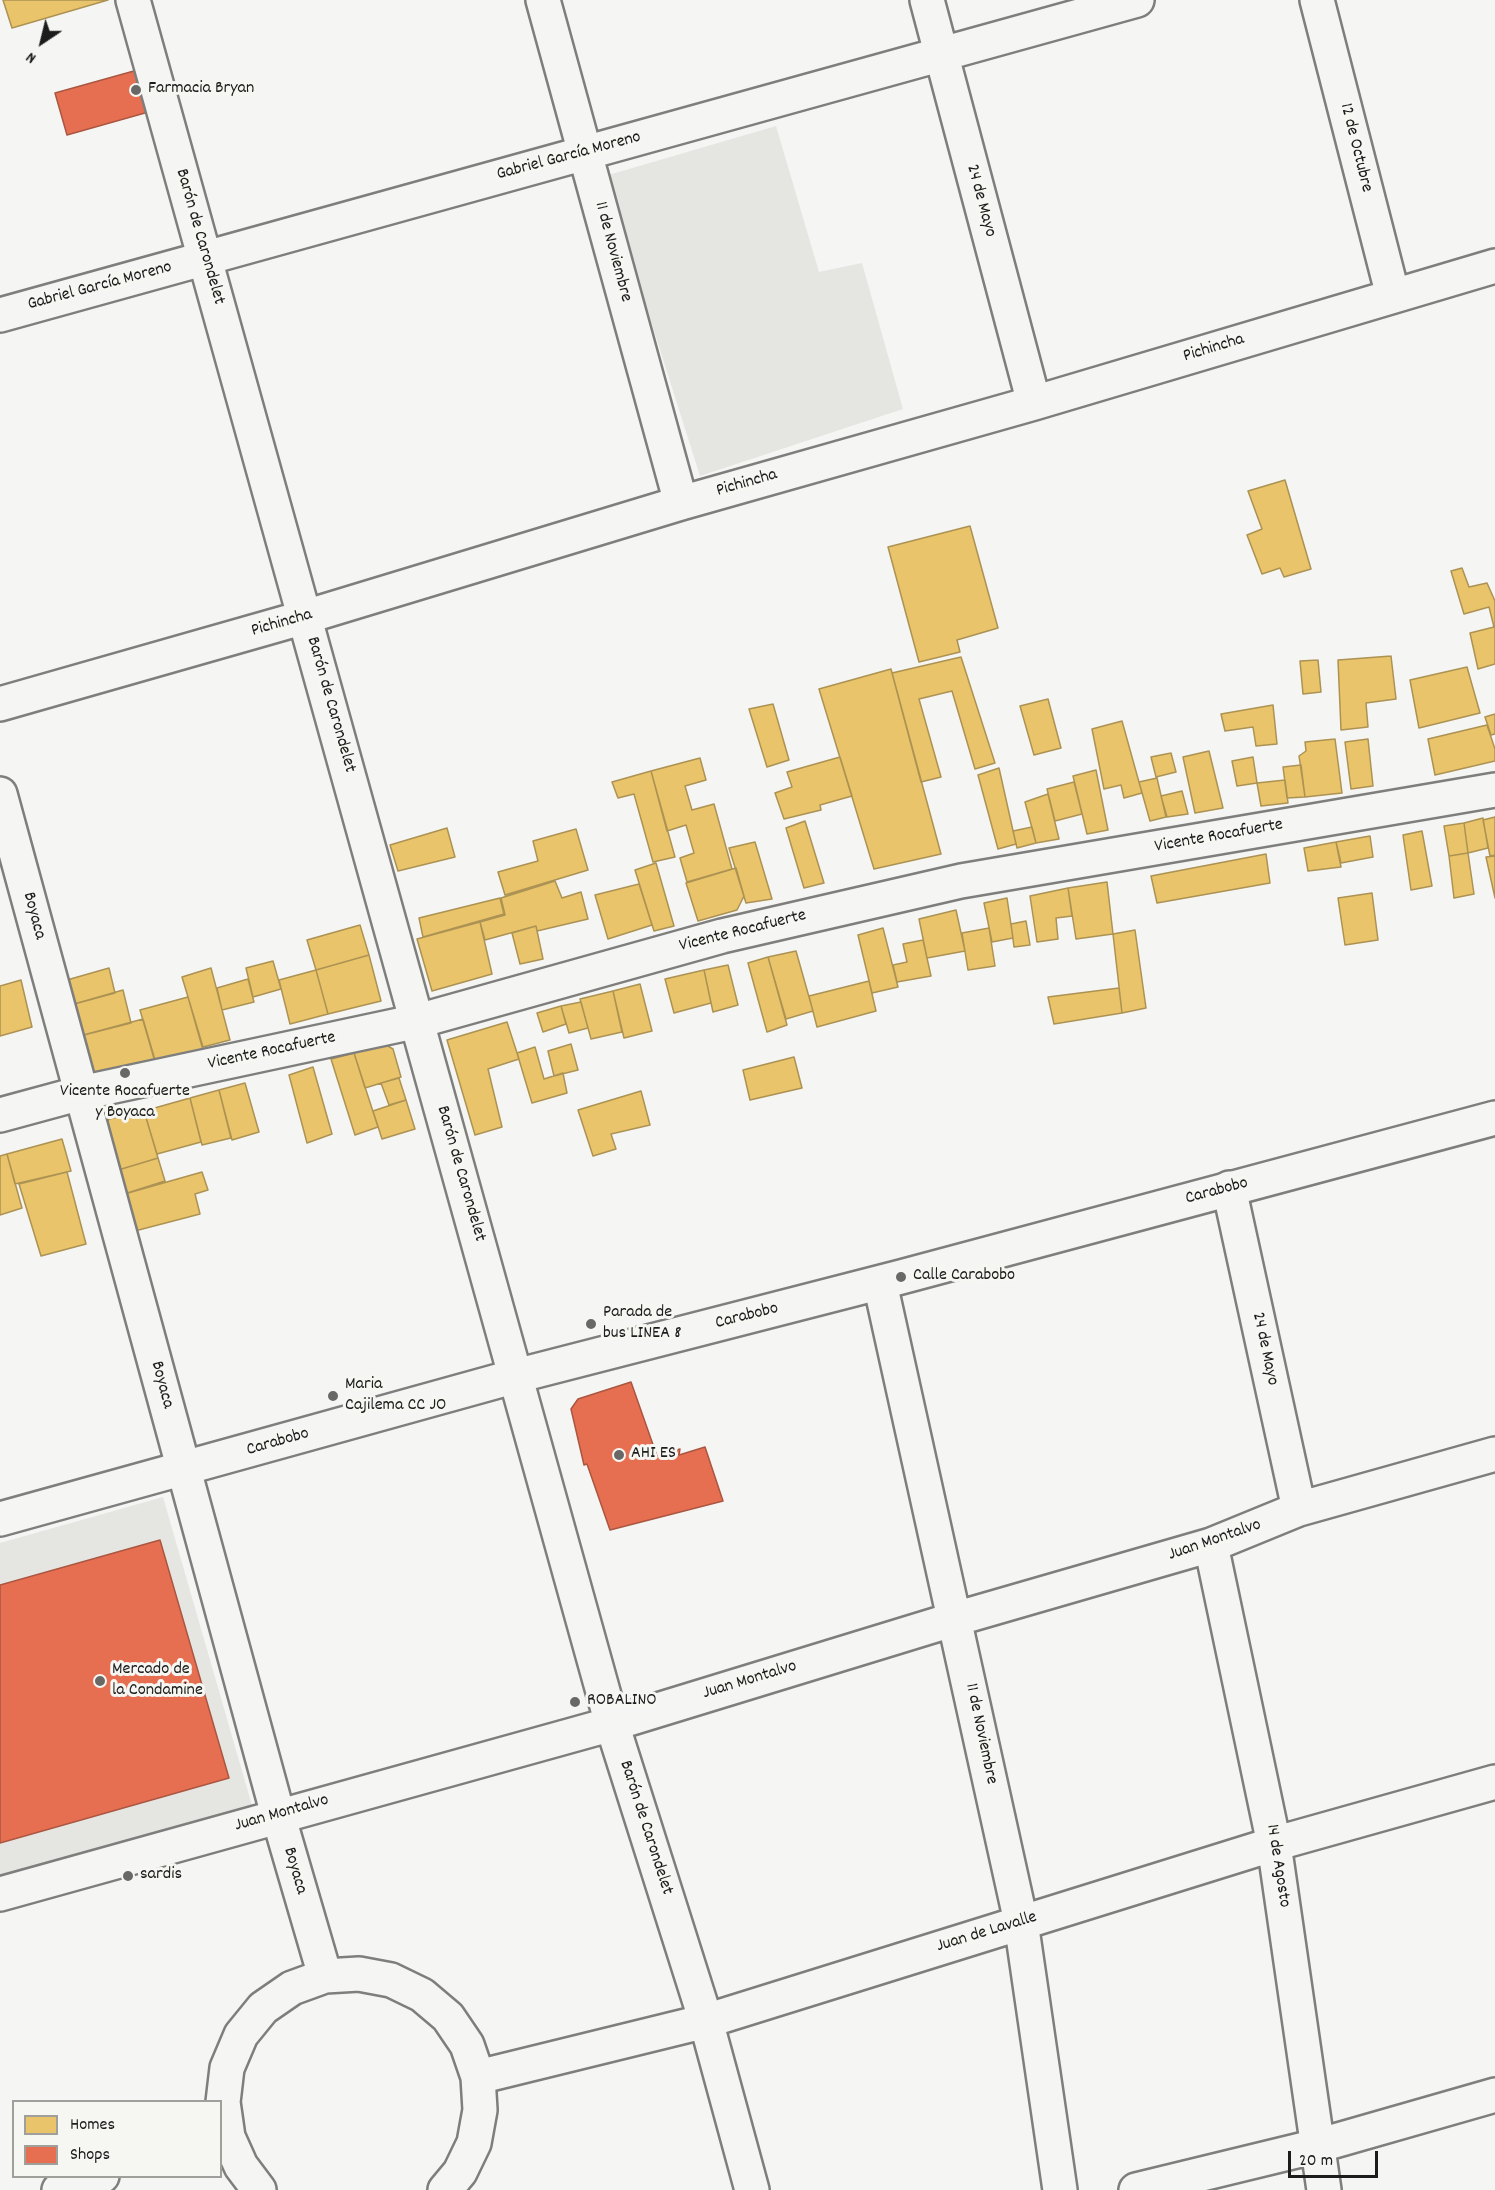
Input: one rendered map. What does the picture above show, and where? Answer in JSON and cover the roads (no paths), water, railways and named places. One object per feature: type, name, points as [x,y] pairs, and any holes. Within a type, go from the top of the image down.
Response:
[{"type":"street","name":"Barón de Carondelet","points":[[133,0],[612,1724],[706,2021],[752,2190]]},
{"type":"street","name":"11 de Noviembre","points":[[543,0],[681,503]]},
{"type":"street","name":"24 de Mayo","points":[[927,0],[1034,403]]},
{"type":"street","name":"Gabriel García Moreno","points":[[0,315],[1137,0]]},
{"type":"street","name":"12 de Octubre","points":[[1317,0],[1393,296]]},
{"type":"street","name":"Pichincha","points":[[0,704],[305,617],[681,503],[1034,403],[1495,266]]},
{"type":"street","name":"Vicente Rocafuerte","points":[[0,1115],[81,1093],[418,1021],[722,936],[961,880],[1495,790]]},
{"type":"street","name":"Boyaca","points":[[0,794],[278,1815],[325,1976]]},
{"type":"street","name":"Carabobo","points":[[0,1519],[516,1376],[880,1283],[1495,1118]]},
{"type":"street","name":"24 de Mayo","points":[[1228,1188],[1299,1509]]},
{"type":"street","name":"11 de Noviembre","points":[[880,1283],[1022,1922],[1060,2190]]},
{"type":"street","name":"Juan Montalvo","points":[[0,1894],[612,1724],[955,1619],[1211,1545],[1299,1509],[1495,1455]]},
{"type":"street","name":"14 de Agosto","points":[[1211,1545],[1274,1844],[1324,2190]]},
{"type":"street","name":"Juan de Lavalle","points":[[478,2077],[706,2021],[1274,1844],[1495,1782]]},
{"type":"street","points":[[259,2190],[224,2138],[223,2102],[227,2068],[242,2035],[263,2008],[292,1988],[325,1976],[359,1974],[392,1980],[422,1995],[448,2017],[467,2045],[478,2077],[480,2110],[474,2143],[460,2172],[445,2190]]},
{"type":"street","points":[[1136,2190],[1317,2146],[1495,2095]]},
{"type":"street","points":[[59,2190],[96,2178]]},
{"type":"place","name":"Farmacia Bryan","points":[[136,90]]},
{"type":"place","name":"Vicente Rocafuerte y Boyaca","points":[[125,1073]]},
{"type":"place","name":"Calle Carabobo","points":[[901,1277]]},
{"type":"place","name":"Parada de bus LINEA 8","points":[[591,1324]]},
{"type":"place","name":"Maria Cajilema CC JO","points":[[333,1396]]},
{"type":"place","name":"AHI ES","points":[[619,1455]]},
{"type":"place","name":"Mercado de la Condamine","points":[[100,1681]]},
{"type":"place","name":"ROBALINO","points":[[575,1702]]},
{"type":"place","name":"sardis","points":[[128,1876]]}]
